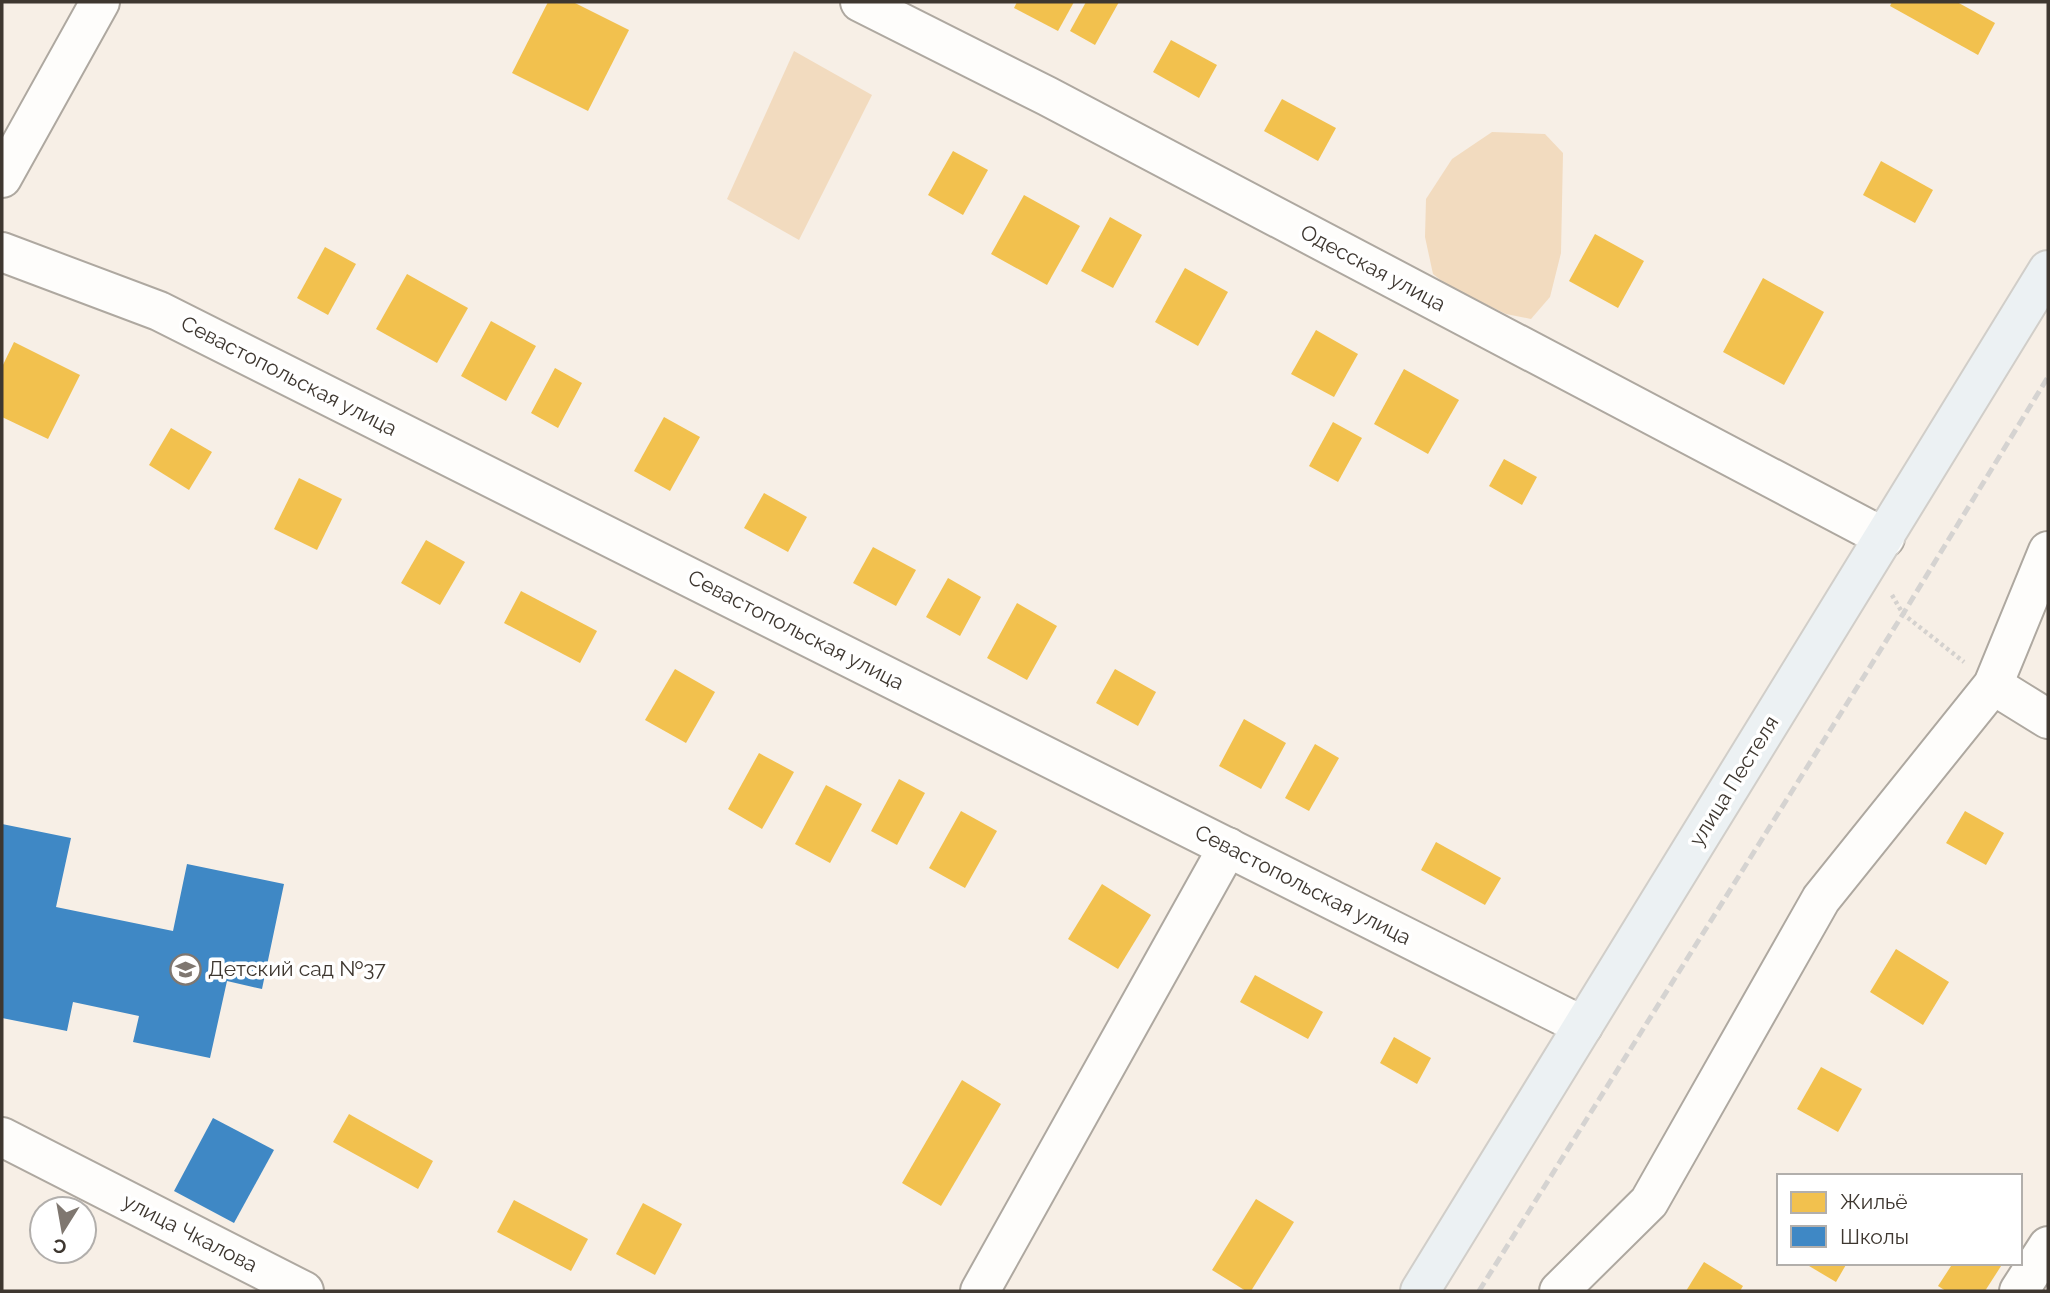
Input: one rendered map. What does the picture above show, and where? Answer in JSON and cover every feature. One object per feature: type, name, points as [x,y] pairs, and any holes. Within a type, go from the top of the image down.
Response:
[{"type":"main road","name":"улица Пестеля","points":[[1420,1291],[2048,270]]},
{"type":"street","points":[[2,178],[100,2]]},
{"type":"street","name":"Одесская улица","points":[[860,2],[1047,96],[1877,549]]},
{"type":"street","name":"Севастопольская улица","points":[[2,253],[159,311],[1583,1026]]},
{"type":"street","points":[[1559,1291],[1649,1202],[1821,899],[1993,685],[2048,551]]},
{"type":"street","points":[[1993,685],[2048,719]]},
{"type":"street","points":[[980,1291],[1228,847]]},
{"type":"street","name":"улица Чкалова","points":[[2,1137],[304,1291]]},
{"type":"street","points":[[2019,1291],[2048,1246]]},
{"type":"path","points":[[1877,549],[1903,614],[1993,685]]},
{"type":"shaded area","points":[[794,51],[872,95],[799,240],[727,199]]},
{"type":"shaded area","points":[[1492,132],[1545,134],[1563,153],[1561,253],[1550,297],[1531,319],[1506,314],[1448,286],[1433,274],[1425,237],[1426,199],[1452,159]]},
{"type":"building: Жильё","points":[[548,2],[573,2],[629,30],[588,111],[512,73]]},
{"type":"building: Жильё","points":[[1017,2],[1074,2],[1058,31],[1014,8]]},
{"type":"building: Жильё","points":[[1086,2],[1119,2],[1095,45],[1070,31]]},
{"type":"building: Жильё","points":[[1892,2],[1957,2],[1995,23],[1978,55],[1890,6]]},
{"type":"building: Жильё","points":[[1171,40],[1217,65],[1199,98],[1153,72]]},
{"type":"building: Жильё","points":[[1282,99],[1336,128],[1318,161],[1264,131]]},
{"type":"building: Жильё","points":[[953,151],[988,170],[963,215],[928,195]]},
{"type":"building: Жильё","points":[[1881,161],[1933,190],[1915,223],[1863,195]]},
{"type":"building: Жильё","points":[[1024,195],[1080,226],[1047,285],[991,254]]},
{"type":"building: Жильё","points":[[1110,217],[1142,235],[1113,288],[1081,271]]},
{"type":"building: Жильё","points":[[1595,234],[1644,261],[1618,308],[1569,281]]},
{"type":"building: Жильё","points":[[325,247],[356,264],[328,315],[297,298]]},
{"type":"building: Жильё","points":[[1185,268],[1228,292],[1198,346],[1155,322]]},
{"type":"building: Жильё","points":[[407,274],[468,308],[437,363],[376,329]]},
{"type":"building: Жильё","points":[[1763,278],[1824,312],[1784,385],[1723,352]]},
{"type":"building: Жильё","points":[[491,321],[536,346],[506,401],[461,376]]},
{"type":"building: Жильё","points":[[1316,330],[1358,354],[1334,397],[1291,374]]},
{"type":"building: Жильё","points":[[14,342],[80,375],[48,439],[2,417],[2,367]]},
{"type":"building: Жильё","points":[[555,368],[582,383],[558,428],[531,413]]},
{"type":"building: Жильё","points":[[1404,369],[1459,400],[1428,454],[1374,424]]},
{"type":"building: Жильё","points":[[664,417],[700,437],[670,491],[634,471]]},
{"type":"building: Жильё","points":[[1333,422],[1362,438],[1338,482],[1309,466]]},
{"type":"building: Жильё","points":[[171,428],[212,452],[189,490],[149,465]]},
{"type":"building: Жильё","points":[[1504,459],[1537,477],[1522,505],[1489,486]]},
{"type":"building: Жильё","points":[[299,478],[342,499],[317,550],[274,529]]},
{"type":"building: Жильё","points":[[764,493],[807,517],[788,552],[744,528]]},
{"type":"building: Жильё","points":[[426,540],[465,562],[440,605],[401,583]]},
{"type":"building: Жильё","points":[[873,547],[916,570],[896,606],[853,583]]},
{"type":"building: Жильё","points":[[948,578],[981,597],[960,636],[926,617]]},
{"type":"building: Жильё","points":[[521,591],[597,631],[580,663],[504,623]]},
{"type":"building: Жильё","points":[[1017,603],[1057,626],[1027,680],[987,658]]},
{"type":"building: Жильё","points":[[675,669],[715,692],[686,743],[645,720]]},
{"type":"building: Жильё","points":[[1115,669],[1156,692],[1138,726],[1096,703]]},
{"type":"building: Жильё","points":[[1244,719],[1286,743],[1261,789],[1219,766]]},
{"type":"building: Жильё","points":[[1315,744],[1339,758],[1309,811],[1285,798]]},
{"type":"building: Жильё","points":[[759,753],[794,772],[762,829],[728,809]]},
{"type":"building: Жильё","points":[[899,779],[925,793],[897,845],[871,831]]},
{"type":"building: Жильё","points":[[826,785],[862,804],[830,863],[795,844]]},
{"type":"building: Жильё","points":[[961,811],[997,831],[965,888],[929,868]]},
{"type":"building: Жильё","points":[[1965,811],[2004,833],[1986,865],[1946,843]]},
{"type":"building: Жильё","points":[[1436,842],[1501,878],[1485,905],[1421,870]]},
{"type":"building: Жильё","points":[[1102,884],[1151,915],[1118,969],[1068,939]]},
{"type":"building: Жильё","points":[[1896,949],[1949,982],[1923,1025],[1870,992]]},
{"type":"building: Жильё","points":[[1255,975],[1323,1012],[1308,1039],[1240,1002]]},
{"type":"building: Жильё","points":[[1394,1037],[1431,1058],[1417,1084],[1380,1063]]},
{"type":"building: Жильё","points":[[1821,1067],[1862,1089],[1838,1132],[1797,1109]]},
{"type":"building: Жильё","points":[[962,1080],[1001,1104],[941,1206],[902,1183]]},
{"type":"building: Жильё","points":[[349,1114],[433,1161],[418,1189],[333,1142]]},
{"type":"building: Жильё","points":[[1256,1199],[1294,1222],[1251,1291],[1246,1291],[1212,1270]]},
{"type":"building: Жильё","points":[[514,1200],[588,1239],[571,1271],[497,1232]]},
{"type":"building: Жильё","points":[[643,1203],[682,1224],[655,1275],[616,1254]]},
{"type":"building: Жильё","points":[[1704,1262],[1743,1286],[1740,1291],[1686,1291]]},
{"type":"building: Жильё","points":[[1807,1265],[1846,1265],[1836,1282]]},
{"type":"building: Жильё","points":[[1952,1265],[2002,1265],[1985,1291],[1946,1291],[1938,1286]]},
{"type":"building: Школы","points":[[2,824],[71,838],[56,907],[173,931],[187,864],[284,884],[262,989],[227,981],[210,1058],[133,1042],[139,1016],[73,1002],[67,1031],[2,1018]]},
{"type":"building: Школы","points":[[213,1118],[274,1150],[234,1223],[174,1191]]},
{"type":"railway","points":[[1479,1291],[1903,614],[2048,377]]},
{"type":"place","name":"Детский сад №37","points":[[185,969]]}]
